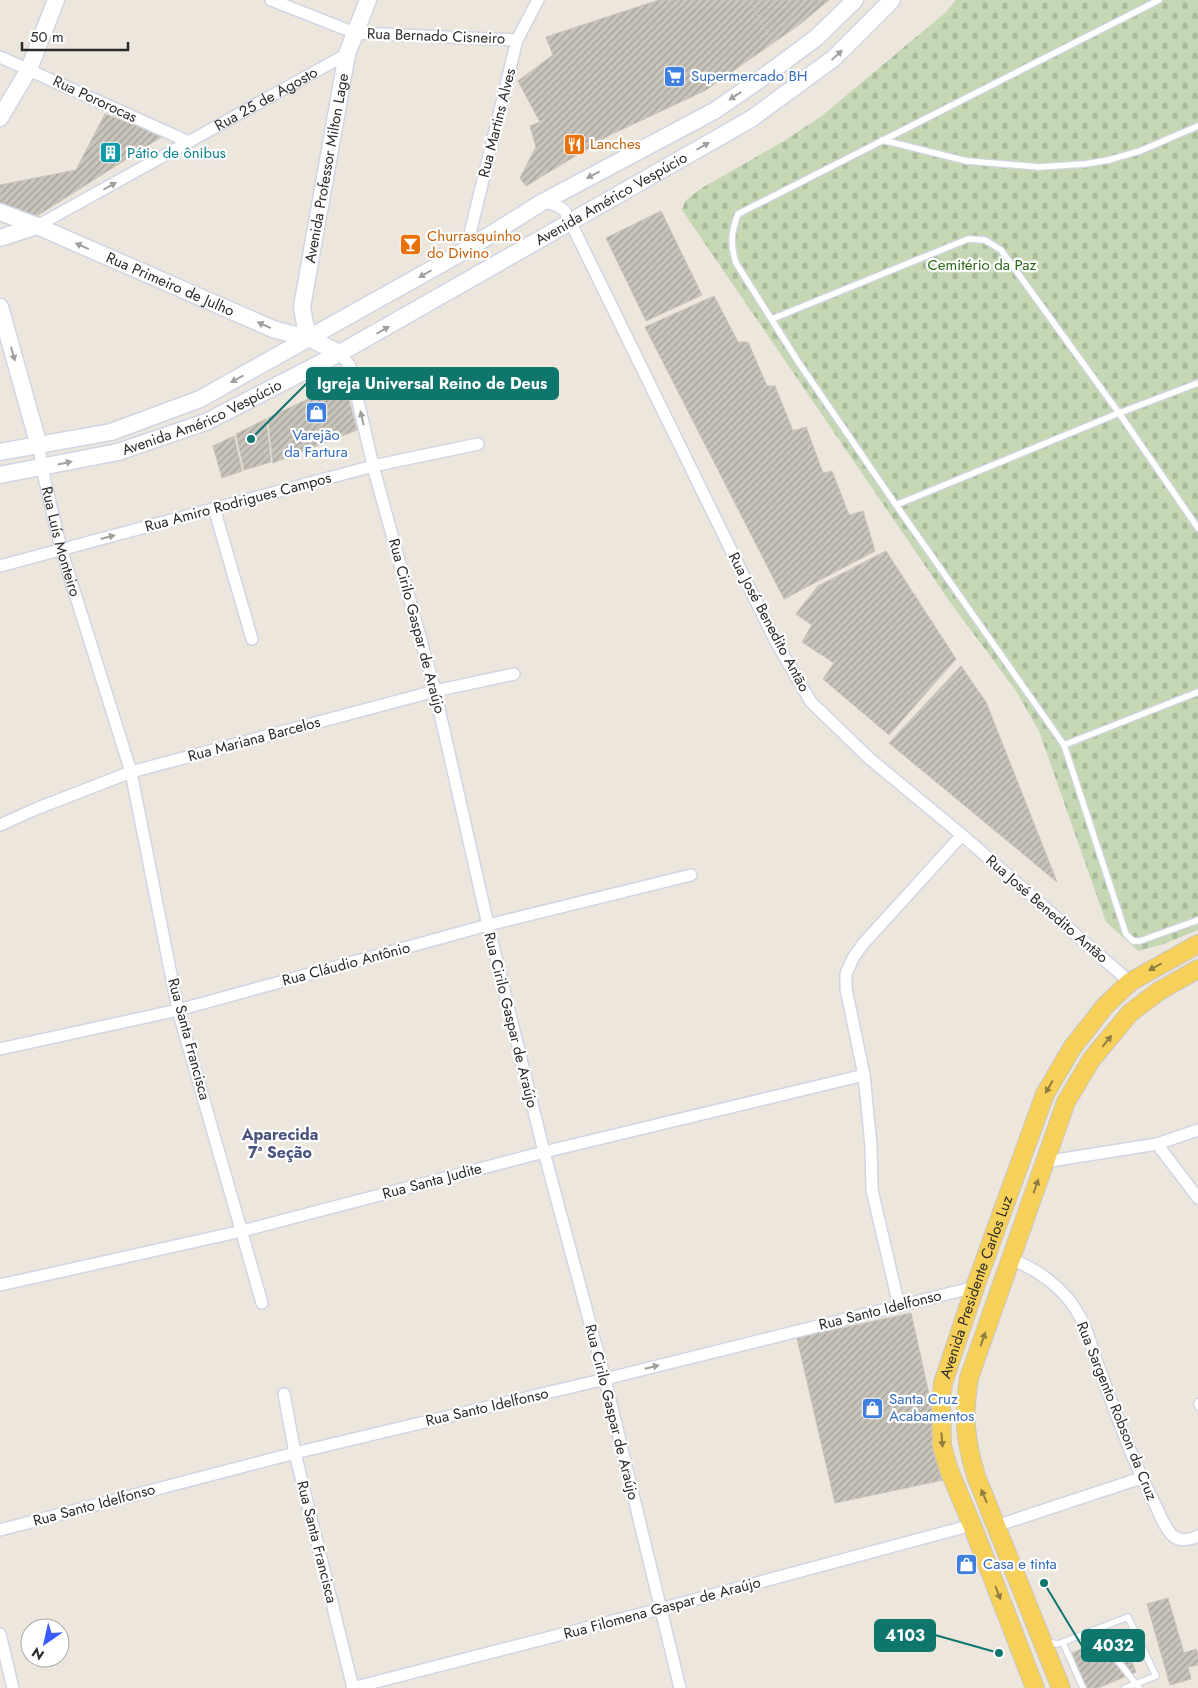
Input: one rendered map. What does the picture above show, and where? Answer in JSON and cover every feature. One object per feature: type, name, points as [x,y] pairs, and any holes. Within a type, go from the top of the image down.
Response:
[{"type":"main road","points":[[0,118],[29,69],[56,0]]},
{"type":"main road","name":"Avenida Professor Milton Lage","points":[[310,339],[302,307],[347,54],[368,0]]},
{"type":"main road","name":"Avenida Américo Vespúcio","points":[[0,452],[111,432],[200,400],[466,250],[541,203],[714,111],[816,38],[855,0]]},
{"type":"main road","name":"Avenida Américo Vespúcio","points":[[0,475],[118,452],[206,422],[340,353],[751,118],[834,58],[892,0]]},
{"type":"main road","name":"Rua Primeiro de Julho","points":[[0,212],[273,329],[310,339],[340,353]]},
{"type":"main road","name":"Rua 25 de Agosto","points":[[0,238],[36,226]]},
{"type":"main road","name":"Rua Luís Monteiro","points":[[0,307],[39,446]]},
{"type":"main road","name":"Avenida Presidente Carlos Luz","points":[[1035,1688],[949,1470],[942,1446],[941,1410],[943,1383],[975,1286],[1045,1094],[1072,1048],[1105,1006],[1130,982],[1198,944]]},
{"type":"main road","name":"Avenida Presidente Carlos Luz","points":[[1060,1688],[976,1476],[968,1450],[965,1425],[970,1378],[1066,1102],[1091,1060],[1130,1013],[1159,991],[1198,969]]},
{"type":"street","name":"Rua Bernado Cisneiro","points":[[271,0],[355,33],[518,40]]},
{"type":"street","name":"Rua Martins Alves","points":[[466,250],[518,40],[538,0]]},
{"type":"street","name":"Rua 25 de Agosto","points":[[36,226],[347,54]]},
{"type":"street","name":"Rua Pororocas","points":[[0,56],[189,142]]},
{"type":"street","name":"Rua José Benedito Antão","points":[[541,203],[550,203],[565,211],[776,642],[811,702],[870,759],[962,834],[1130,982]]},
{"type":"street","name":"Rua Cirilo Gaspar de Araújo","points":[[340,353],[350,366],[373,466],[435,691],[488,925],[544,1152],[605,1379],[680,1688]]},
{"type":"street","name":"Rua Amiro Rodrigues Campos","points":[[0,566],[373,466],[478,444]]},
{"type":"street","name":"Rua Luís Monteiro","points":[[39,446],[42,468],[61,549],[131,772]]},
{"type":"street","points":[[214,508],[252,639]]},
{"type":"street","name":"Rua Mariana Barcelos","points":[[0,825],[38,808],[131,772],[435,691],[514,674]]},
{"type":"street","name":"Rua Santa Francisca","points":[[131,772],[178,1010],[262,1303]]},
{"type":"street","points":[[899,1306],[872,1190],[872,1146],[864,1075],[846,989],[846,974],[852,958],[863,944],[962,834]]},
{"type":"street","name":"Rua Cláudio Antônio","points":[[0,1049],[178,1010],[488,925],[691,875]]},
{"type":"street","name":"Rua Santa Judite","points":[[0,1285],[242,1231],[544,1152],[864,1075]]},
{"type":"street","points":[[1044,1162],[1157,1144],[1198,1130]]},
{"type":"street","points":[[1157,1144],[1198,1198]]},
{"type":"street","name":"Rua Sargento Robson da Cruz","points":[[1010,1259],[1027,1265],[1046,1277],[1061,1290],[1079,1315],[1141,1478],[1172,1535],[1182,1540],[1190,1540],[1198,1536]]},
{"type":"street","name":"Rua Santo Idelfonso","points":[[0,1530],[294,1453],[605,1379],[975,1286]]},
{"type":"street","name":"Rua Santa Francisca","points":[[284,1394],[294,1453],[353,1688]]},
{"type":"street","points":[[996,1526],[1141,1478]]},
{"type":"street","name":"Rua Filomena Gaspar de Araújo","points":[[353,1688],[660,1609],[972,1525]]},
{"type":"street","points":[[0,1634],[14,1688]]},
{"type":"lane","points":[[1159,0],[738,214],[731,248],[736,262],[799,363],[1064,745],[1126,934],[1133,941],[1140,941],[1198,920]]},
{"type":"lane","points":[[882,140],[967,161],[1039,167],[1085,164],[1109,160],[1140,152],[1195,127],[1198,132]]},
{"type":"lane","points":[[772,319],[968,239],[985,240],[1001,250],[1119,413],[1198,528]]},
{"type":"lane","points":[[896,505],[1119,413],[1198,383]]},
{"type":"lane","points":[[1064,745],[1198,692]]},
{"type":"lane","points":[[1198,1402],[1196,1403],[1198,1407]]},
{"type":"lane","points":[[1042,1641],[1058,1644],[1128,1617],[1156,1676],[1137,1686],[1125,1688]]},
{"type":"lane","points":[[1094,1630],[1137,1686]]},
{"type":"lane","points":[[1062,1642],[1083,1688]]},
{"type":"green space","name":"Cemitério da Paz","points":[[956,0],[1198,0],[1198,930],[1161,945],[1138,951],[1106,922],[1039,731],[1016,691],[950,602],[682,210],[685,201],[700,189],[784,141],[823,115],[946,12]]},
{"type":"building","points":[[659,0],[829,0],[800,24],[706,90],[610,135],[526,186],[520,178],[536,147],[530,126],[540,122],[518,81],[553,55],[546,37]]},
{"type":"building","points":[[749,0],[797,0],[801,7],[785,25],[768,35]]},
{"type":"building","name":"Pátio de ônibus","points":[[105,114],[163,136],[32,219],[0,205],[0,185],[76,170]]},
{"type":"building","points":[[661,211],[702,295],[646,321],[606,238]]},
{"type":"building","points":[[714,296],[738,342],[748,342],[767,386],[775,386],[793,431],[806,427],[823,473],[832,471],[849,515],[863,511],[875,551],[784,599],[645,327]]},
{"type":"building","points":[[344,382],[357,430],[273,463],[268,418]]},
{"type":"building","points":[[266,419],[271,462],[244,470],[236,434]]},
{"type":"building","points":[[234,436],[242,471],[222,478],[213,446]]},
{"type":"building","points":[[886,551],[956,659],[889,735],[823,679],[834,663],[802,642],[812,625],[796,614],[818,586]]},
{"type":"building","points":[[961,666],[986,702],[1057,882],[889,743]]},
{"type":"building","name":"Santa Cruz Acabamentos","points":[[911,1313],[948,1479],[835,1503],[797,1338]]},
{"type":"building","points":[[1168,1598],[1184,1653],[1196,1649],[1198,1655],[1198,1665],[1188,1667],[1191,1679],[1170,1685],[1147,1604]]},
{"type":"building","points":[[1120,1633],[1136,1672],[1098,1688],[1087,1688],[1072,1653]]},
{"type":"place","name":"Supermercado BH","points":[[675,76]]},
{"type":"place","name":"Lanches","points":[[574,144]]},
{"type":"place","name":"Pátio de ônibus","points":[[111,153]]},
{"type":"place","name":"Churrasquinho do Divino","points":[[411,245]]},
{"type":"place","name":"Varejão da Fartura","points":[[316,412]]},
{"type":"place","name":"Igreja Universal Reino de Deus","points":[[251,439]]},
{"type":"place","name":"Santa Cruz Acabamentos","points":[[873,1408]]},
{"type":"place","name":"Casa e tinta","points":[[967,1564]]},
{"type":"place","name":"4032","points":[[1044,1583]]},
{"type":"place","name":"4103","points":[[999,1653]]},
{"type":"district","name":"Aparecida 7ª Seção","points":[[280,1143]]}]
